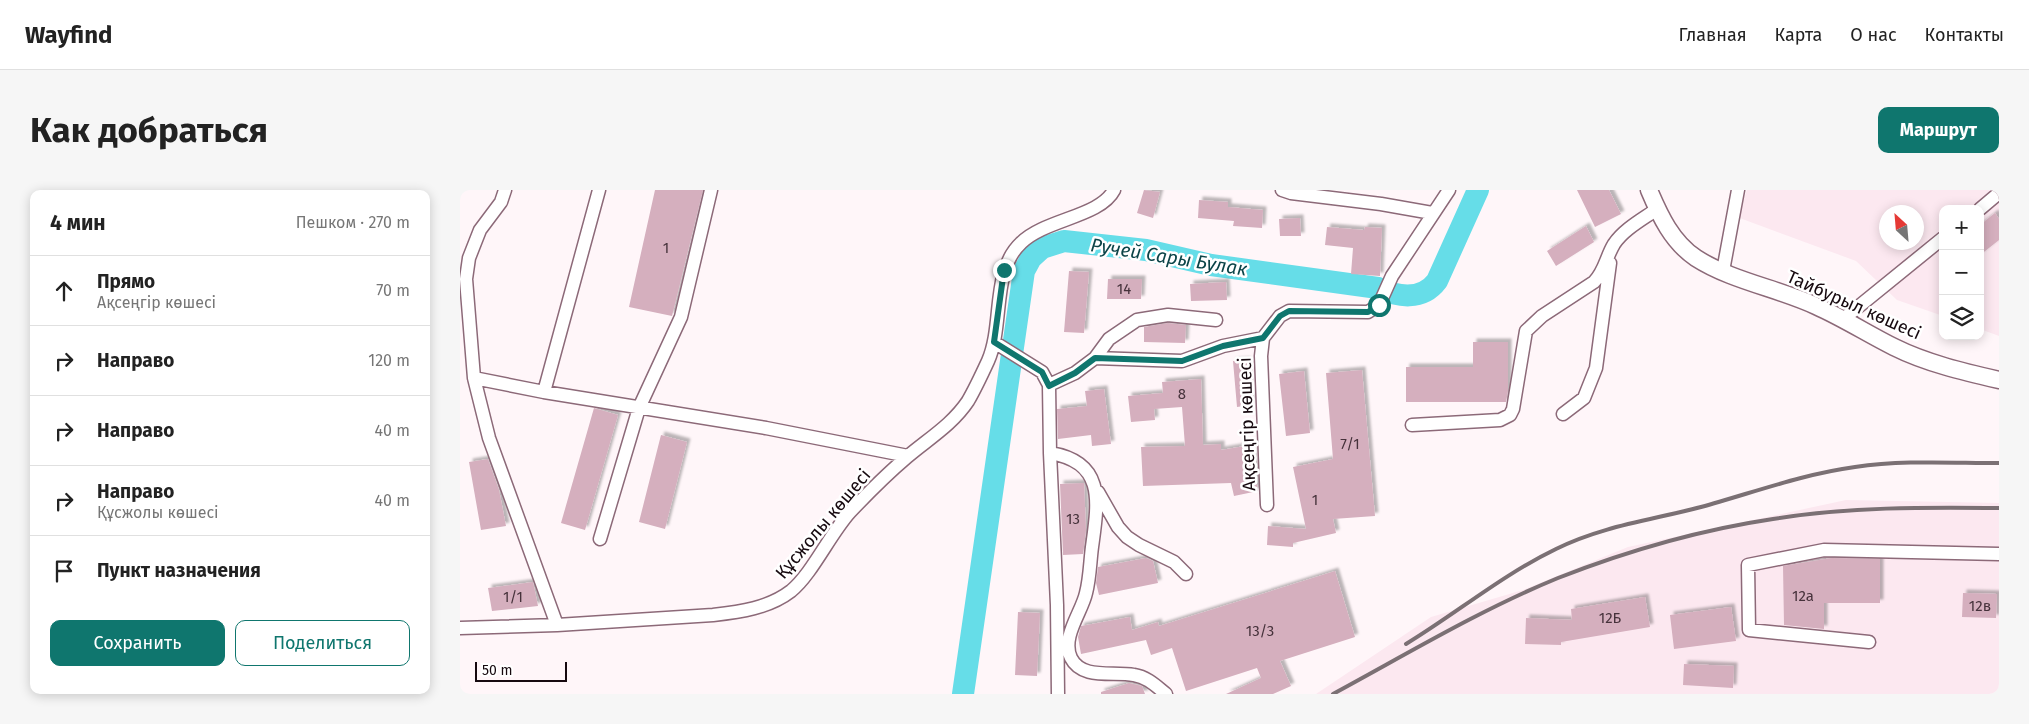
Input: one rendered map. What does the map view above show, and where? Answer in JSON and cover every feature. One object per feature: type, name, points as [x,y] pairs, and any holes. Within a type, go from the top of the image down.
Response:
[{"type":"main road","name":"Тайбурыл көшесі","points":[[1654,196],[1674,238],[1696,258],[1723,271],[1815,306],[1896,348],[1962,371],[1999,380]]},
{"type":"street","points":[[505,190],[501,202],[480,230],[469,258],[466,279],[474,378],[489,438],[557,625]]},
{"type":"street","points":[[544,392],[599,190]]},
{"type":"street","points":[[600,539],[639,408],[681,318],[711,190]]},
{"type":"street","name":"Құсжолы көшесі","points":[[460,628],[557,625],[713,615],[746,610],[781,598],[793,590],[849,514],[884,477],[908,456],[942,431],[967,402],[988,359],[994,342],[1004,270],[1021,243],[1043,228],[1092,209],[1110,197],[1114,190]]},
{"type":"street","points":[[1282,190],[1291,193],[1381,204],[1432,213]]},
{"type":"street","name":"Ақсеңгір көшесі","points":[[1267,505],[1261,356],[1263,338],[1280,316],[1289,311],[1368,312],[1379,305],[1392,276],[1449,190]]},
{"type":"street","points":[[1723,271],[1738,190]]},
{"type":"street","points":[[1984,206],[1999,193]]},
{"type":"street","points":[[1412,425],[1500,420],[1510,414],[1513,409],[1526,331],[1542,316],[1594,282],[1606,265],[1613,246],[1619,237],[1654,196]]},
{"type":"street","points":[[1842,320],[1939,241]]},
{"type":"street","points":[[1563,414],[1584,398],[1596,368],[1613,246]]},
{"type":"street","points":[[1049,386],[1075,373],[1095,358],[1109,339],[1137,320],[1168,315],[1216,320]]},
{"type":"street","points":[[1095,358],[1182,361],[1223,346],[1263,338]]},
{"type":"street","points":[[994,342],[1042,372],[1049,386],[1057,605],[1058,694]]},
{"type":"street","points":[[474,378],[544,392],[766,428],[908,456]]},
{"type":"street","points":[[1050,453],[1062,455],[1080,464],[1088,472],[1095,488],[1118,527],[1139,545],[1174,562],[1186,574]]},
{"type":"street","points":[[1095,488],[1096,526],[1086,593],[1068,646],[1071,657],[1076,666],[1085,671],[1134,675],[1149,680],[1166,694]]},
{"type":"street","points":[[1869,642],[1749,630],[1748,565],[1824,550],[1999,554]]},
{"type":"shaded area","points":[[1747,190],[1999,190],[1999,336],[1984,330],[1984,205],[1939,205],[1939,315],[1897,300],[1856,261],[1737,217]]},
{"type":"shaded area","points":[[1846,500],[1999,503],[1999,694],[1316,694],[1431,617],[1523,590],[1628,547]]},
{"type":"building","points":[[655,190],[703,190],[672,316],[629,307]]},
{"type":"building","points":[[1144,190],[1160,192],[1153,218],[1137,213]]},
{"type":"building","points":[[1577,190],[1609,190],[1621,214],[1595,227]]},
{"type":"building","points":[[1199,200],[1228,202],[1228,207],[1263,210],[1262,228],[1233,226],[1234,221],[1198,218]]},
{"type":"building","points":[[1995,213],[1999,219],[1999,240],[1984,252],[1984,250],[1984,222]]},
{"type":"building","points":[[1300,218],[1301,236],[1280,236],[1279,219]]},
{"type":"building","points":[[1586,226],[1594,242],[1556,266],[1547,251]]},
{"type":"building","points":[[1327,227],[1364,230],[1365,227],[1382,228],[1380,276],[1351,274],[1353,248],[1325,245]]},
{"type":"building","points":[[1069,271],[1089,272],[1084,333],[1064,332]]},
{"type":"building","points":[[1108,279],[1142,279],[1141,299],[1107,299]]},
{"type":"building","points":[[1226,282],[1227,300],[1191,301],[1190,284]]},
{"type":"building","points":[[1168,323],[1186,325],[1185,343],[1144,342],[1144,327]]},
{"type":"building","points":[[1473,342],[1508,342],[1508,391],[1506,402],[1406,402],[1406,367],[1473,367]]},
{"type":"building","points":[[1247,360],[1251,405],[1237,407],[1233,361]]},
{"type":"building","points":[[1362,370],[1375,516],[1333,519],[1336,533],[1293,543],[1293,547],[1267,545],[1268,526],[1306,529],[1293,467],[1333,459],[1326,373]]},
{"type":"building","points":[[1304,371],[1310,433],[1286,436],[1279,374]]},
{"type":"building","points":[[1201,379],[1203,445],[1221,444],[1221,450],[1251,445],[1258,491],[1234,496],[1231,483],[1143,486],[1141,447],[1185,446],[1182,407],[1154,409],[1155,420],[1131,422],[1128,396],[1163,393],[1162,382]]},
{"type":"building","points":[[1104,389],[1111,444],[1092,446],[1091,435],[1058,439],[1057,409],[1087,406],[1085,391]]},
{"type":"building","points":[[594,408],[618,415],[585,530],[561,523]]},
{"type":"building","points":[[661,435],[687,442],[665,529],[639,522]]},
{"type":"building","points":[[488,459],[499,490],[506,526],[481,530],[469,462]]},
{"type":"building","points":[[1084,483],[1086,530],[1083,554],[1063,555],[1060,484]]},
{"type":"building","points":[[1146,558],[1153,561],[1158,583],[1099,595],[1096,583],[1098,567]]},
{"type":"building","points":[[1832,558],[1880,559],[1880,603],[1824,603],[1824,629],[1784,625],[1783,566]]},
{"type":"building","points":[[1335,571],[1355,637],[1280,661],[1291,686],[1273,694],[1226,694],[1261,678],[1257,668],[1186,691],[1172,648],[1151,655],[1146,640],[1081,654],[1078,637],[1081,626],[1130,617],[1132,630],[1158,622],[1159,626]]},
{"type":"building","points":[[533,582],[538,606],[492,611],[488,588]]},
{"type":"building","points":[[1963,593],[1997,594],[1996,618],[1962,617]]},
{"type":"building","points":[[1645,597],[1650,627],[1561,642],[1561,645],[1525,644],[1526,618],[1572,620],[1571,609]]},
{"type":"building","points":[[1731,607],[1736,641],[1674,649],[1670,615]]},
{"type":"building","points":[[1018,612],[1040,613],[1037,676],[1015,675]]},
{"type":"building","points":[[1684,664],[1734,666],[1733,688],[1683,685]]},
{"type":"building","points":[[1129,683],[1142,686],[1145,694],[1101,694],[1101,692]]},
{"type":"waterway","name":"Ручей Сары Булак","points":[[963,694],[1024,271],[1031,258],[1042,248],[1064,241],[1146,250],[1211,265],[1378,288],[1394,294],[1417,294],[1424,292],[1437,281],[1478,190]]},
{"type":"railway","points":[[1406,644],[1498,582],[1536,559],[1573,541],[1609,529],[1701,507],[1797,479],[1836,470],[1891,463],[1999,463]]},
{"type":"railway","points":[[1333,694],[1500,604],[1584,568],[1664,542],[1745,524],[1829,512],[1914,508],[1999,508]]},
{"type":"route","points":[[1004,270],[994,342],[1042,372],[1049,386],[1075,373],[1095,358],[1182,361],[1223,346],[1263,338],[1280,316],[1289,311],[1368,312],[1379,305]]}]
